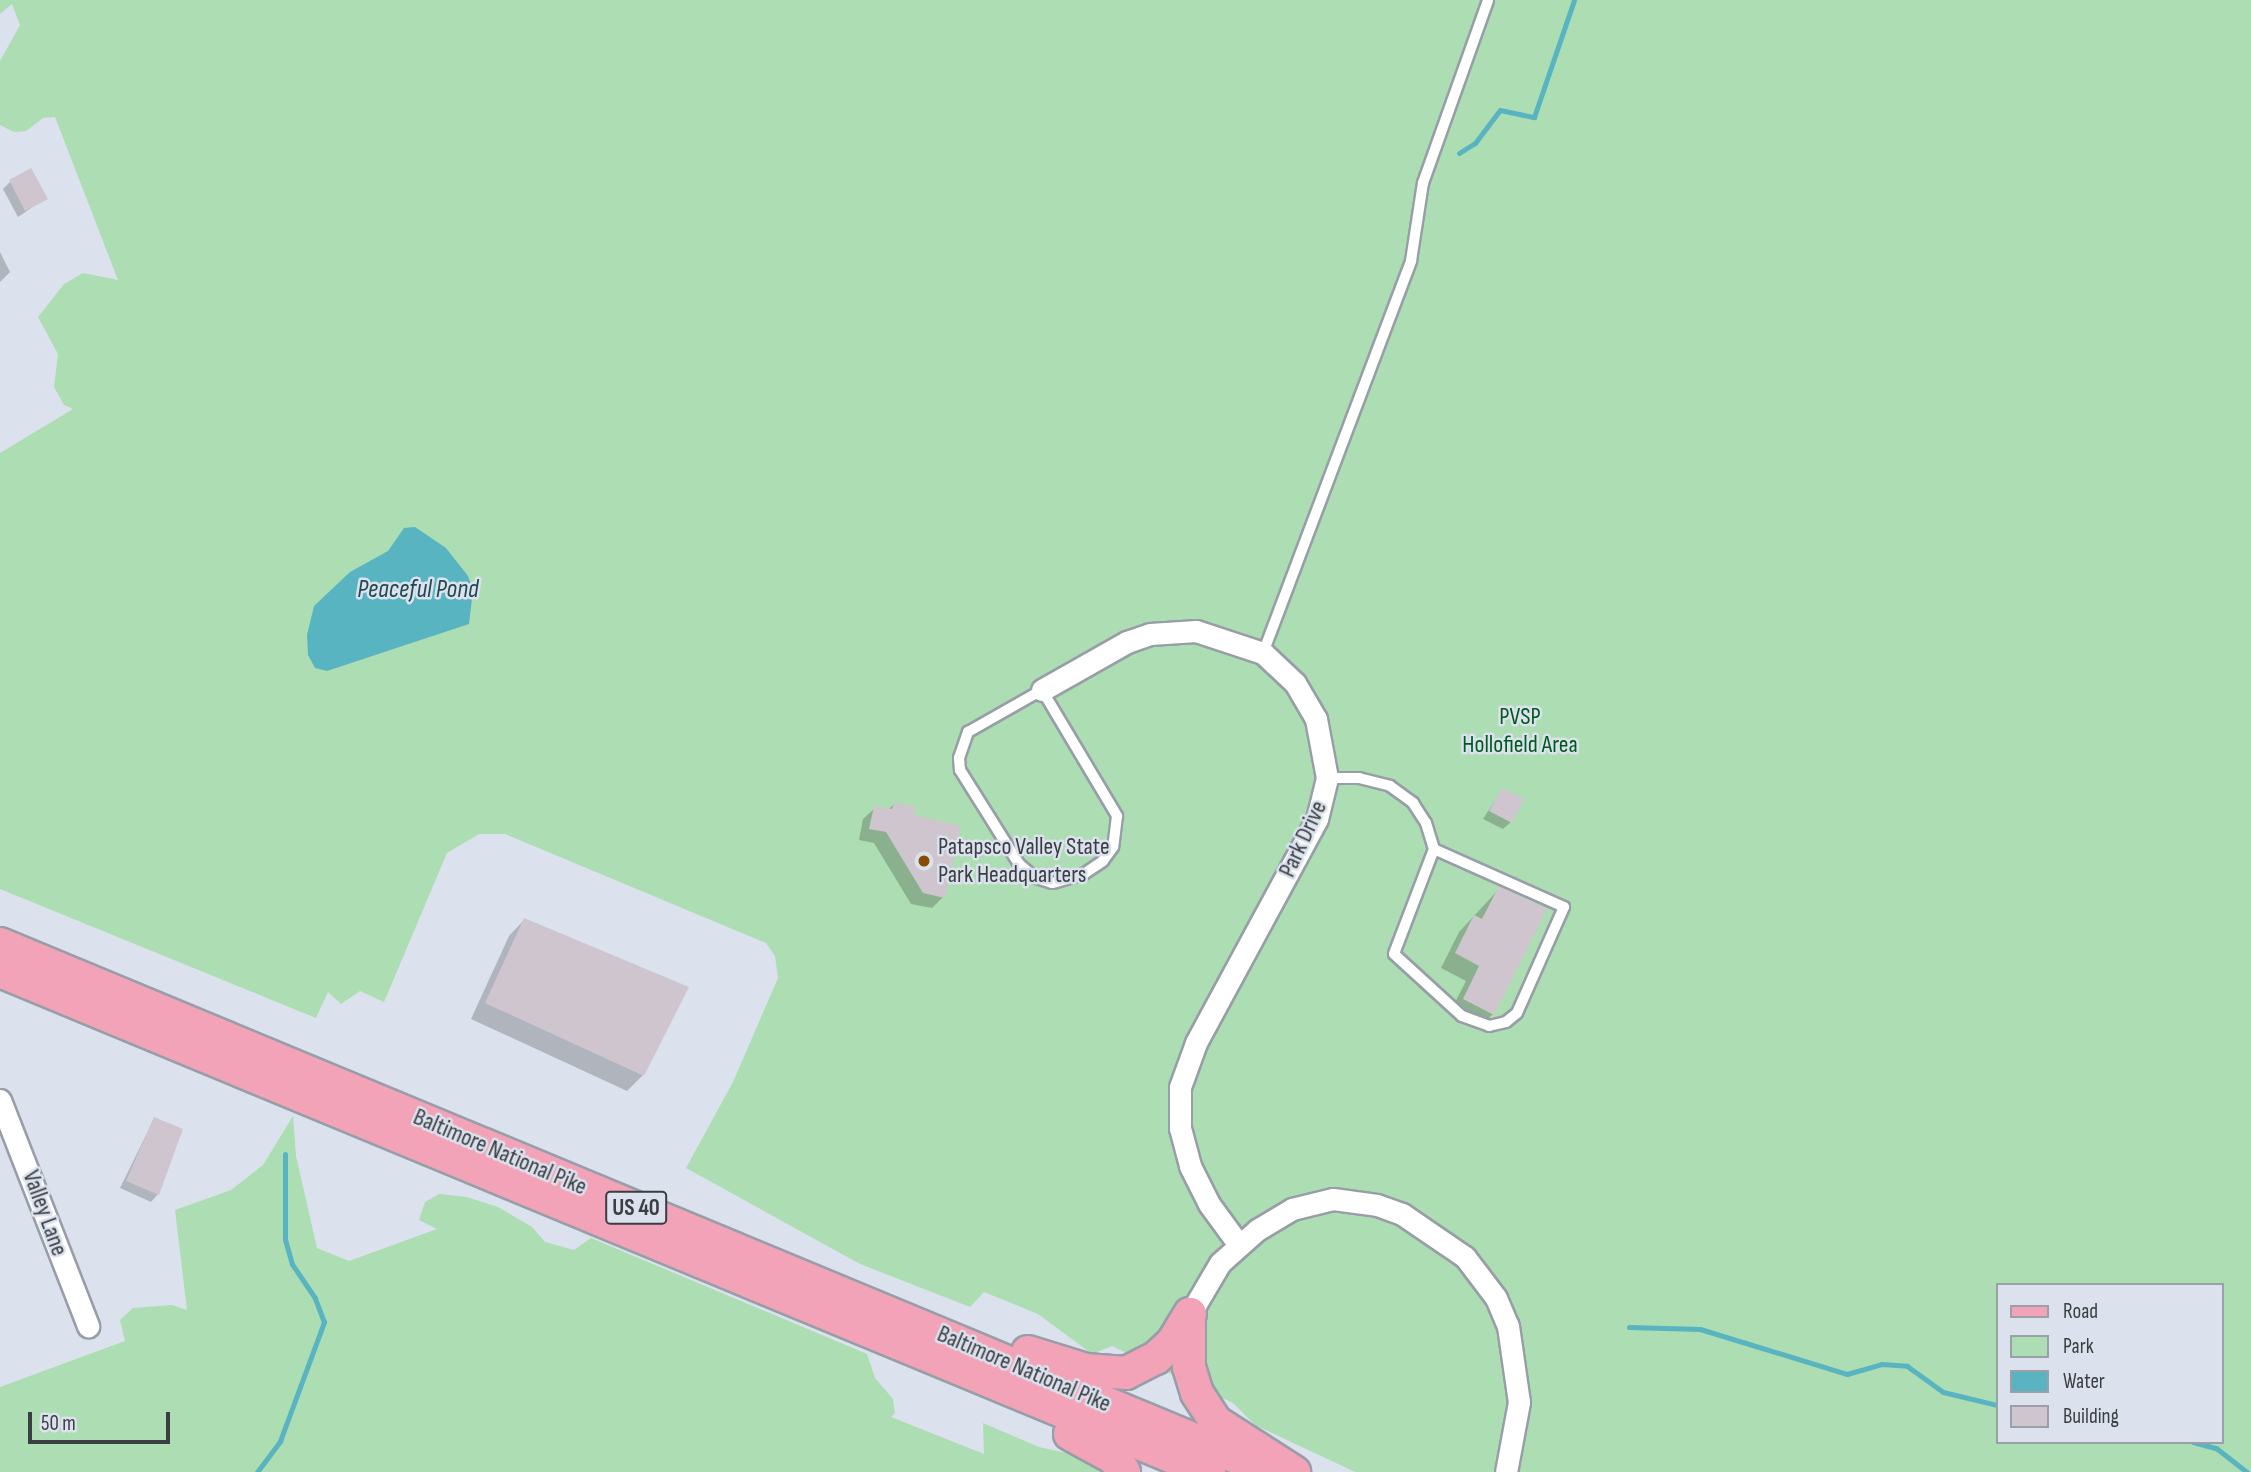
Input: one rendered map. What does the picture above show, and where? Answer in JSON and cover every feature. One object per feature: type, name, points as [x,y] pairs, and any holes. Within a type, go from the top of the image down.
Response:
[{"type":"main road","name":"Baltimore National Pike","points":[[0,944],[1272,1472]]},
{"type":"main road","name":"Baltimore National Pike","points":[[0,971],[1209,1472]]},
{"type":"main road","points":[[925,1328],[1086,1370],[1126,1373],[1156,1358],[1190,1314]]},
{"type":"main road","points":[[1190,1314],[1189,1367],[1197,1394],[1216,1422],[1294,1472]]},
{"type":"main road","points":[[942,1361],[1008,1407],[1093,1444],[1114,1458],[1124,1472]]},
{"type":"street","name":"Park Drive","points":[[1042,690],[1103,653],[1150,634],[1196,631],[1263,653],[1281,667],[1307,701],[1323,740],[1328,778],[1317,819],[1196,1043],[1180,1087],[1180,1128],[1190,1166],[1209,1204],[1239,1245]]},
{"type":"street","name":"Valley Lane","points":[[0,1100],[88,1326]]},
{"type":"street","points":[[1190,1314],[1207,1279],[1239,1245],[1292,1209],[1332,1199],[1377,1205],[1402,1214],[1465,1257],[1496,1298],[1515,1352],[1519,1402],[1506,1472]]},
{"type":"lane","points":[[1263,653],[1411,261],[1430,158],[1488,0]]},
{"type":"lane","name":"Park Drive","points":[[1042,690],[1117,816],[1113,848],[1103,861],[1084,874],[1052,883],[1034,877],[1019,864],[960,770],[959,758],[968,732],[1042,690]]},
{"type":"lane","points":[[1328,778],[1359,778],[1390,786],[1413,803],[1426,823],[1434,849],[1394,954],[1462,1016],[1489,1026],[1506,1022],[1517,1013],[1564,907],[1434,849]]},
{"type":"green space","name":"PVSP Hollofield Area","points":[[0,0],[2251,0],[2251,1472],[1355,1472],[1255,1425],[1233,1403],[1112,1346],[1092,1354],[1038,1314],[984,1292],[970,1307],[860,1264],[686,1168],[733,1082],[778,978],[775,956],[766,943],[505,834],[479,834],[447,853],[384,1002],[360,991],[341,1004],[328,992],[316,1018],[0,889],[0,453],[73,409],[64,405],[54,387],[58,354],[38,317],[64,284],[83,273],[118,280],[55,117],[43,118],[26,131],[14,132],[0,125],[0,61],[20,25],[12,4],[0,14]]},
{"type":"green space","points":[[293,1116],[296,1156],[317,1248],[349,1261],[437,1229],[419,1220],[425,1202],[439,1194],[467,1197],[498,1207],[532,1227],[545,1242],[574,1250],[591,1238],[867,1354],[875,1378],[893,1399],[895,1413],[891,1417],[984,1454],[983,1423],[1039,1447],[1084,1457],[1100,1472],[0,1472],[0,1387],[125,1341],[120,1320],[133,1308],[172,1305],[187,1310],[175,1210],[231,1190],[263,1165]]},
{"type":"water","name":"Peaceful Pond","points":[[415,527],[446,548],[468,576],[473,590],[469,624],[327,671],[315,668],[308,655],[307,635],[314,606],[350,572],[388,551],[404,528]]},
{"type":"building","points":[[31,168],[48,199],[25,211],[9,180]]},
{"type":"building","points":[[1502,788],[1524,799],[1512,823],[1489,811]]},
{"type":"building","name":"Patapsco Valley State Park Headquarters","points":[[894,802],[916,807],[914,815],[961,826],[945,898],[923,893],[886,832],[869,829],[874,806],[892,809]]},
{"type":"building","points":[[1499,886],[1547,909],[1494,1015],[1463,999],[1479,966],[1455,953],[1474,915],[1482,919]]},
{"type":"building","points":[[524,918],[689,987],[644,1076],[485,1003]]},
{"type":"building","points":[[154,1117],[183,1129],[159,1195],[126,1181]]},
{"type":"waterway","points":[[1459,153],[1475,143],[1500,110],[1534,117],[1574,0]]},
{"type":"waterway","points":[[257,1472],[280,1441],[324,1322],[315,1298],[292,1264],[285,1239],[285,1154]]},
{"type":"waterway","points":[[1629,1327],[1700,1329],[1847,1374],[1881,1364],[1907,1366],[1943,1392],[1996,1405]]},
{"type":"waterway","points":[[2201,1444],[2216,1448],[2247,1472]]},
{"type":"place","name":"Patapsco Valley State Park Headquarters","points":[[924,861]]}]
